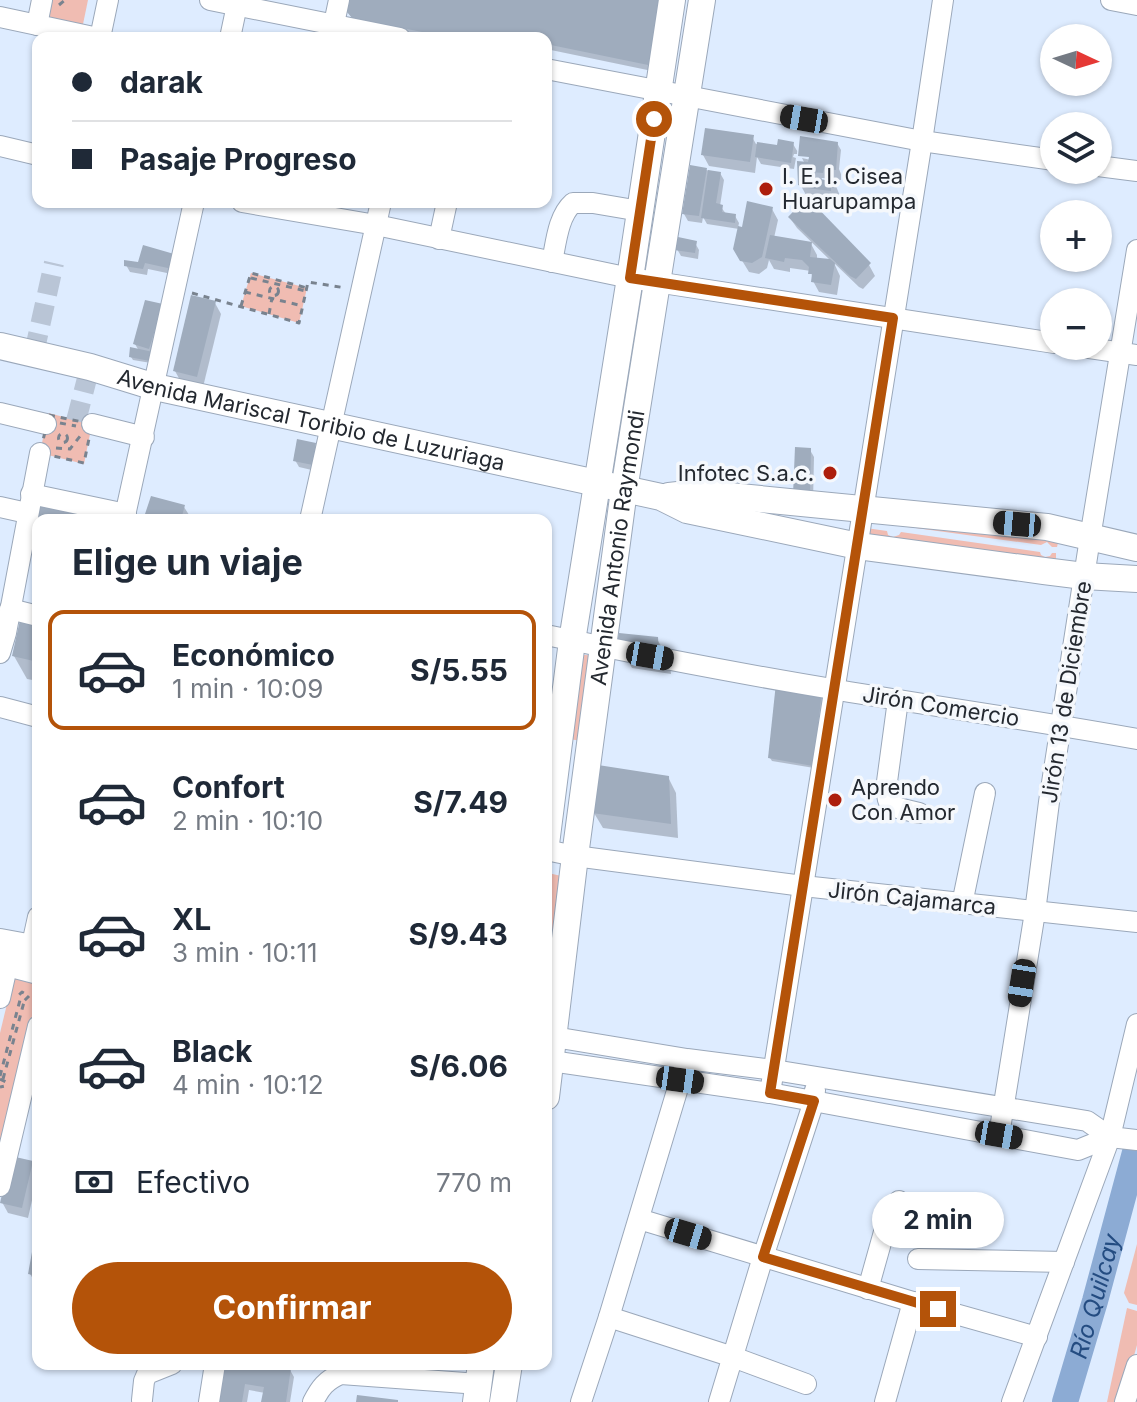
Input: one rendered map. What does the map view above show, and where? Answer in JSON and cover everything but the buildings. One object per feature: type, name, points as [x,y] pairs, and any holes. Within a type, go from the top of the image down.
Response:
[{"type":"main road","name":"Avenida Antonio Raymondi","points":[[553,744],[572,641],[672,0]]},
{"type":"main road","name":"Avenida Antonio Raymondi","points":[[552,1026],[624,490],[702,0]]},
{"type":"main road","name":"Avenida Mariscal Toribio de Luzuriaga","points":[[0,346],[90,367],[155,387],[661,497]]},
{"type":"main road","points":[[661,497],[719,495],[1047,527],[1137,548]]},
{"type":"main road","points":[[661,497],[687,510],[858,546],[1084,576],[1137,579]]},
{"type":"main road","points":[[503,1402],[508,1370]]},
{"type":"street","points":[[37,25],[42,0]]},
{"type":"street","points":[[100,32],[108,0]]},
{"type":"street","points":[[210,0],[237,5],[268,5],[332,31],[339,0]]},
{"type":"street","points":[[770,1093],[943,0]]},
{"type":"street","points":[[1111,0],[1137,5]]},
{"type":"street","points":[[231,32],[237,5]]},
{"type":"street","points":[[0,17],[70,32]]},
{"type":"street","points":[[552,70],[922,141],[1040,158]]},
{"type":"street","points":[[0,146],[32,154]]},
{"type":"street","points":[[1112,168],[1137,171]]},
{"type":"street","points":[[645,175],[672,179]]},
{"type":"street","points":[[552,262],[562,218],[573,203],[640,211]]},
{"type":"street","points":[[126,514],[193,208]]},
{"type":"street","points":[[304,208],[630,278],[1040,341]]},
{"type":"street","points":[[311,514],[380,208]]},
{"type":"street","points":[[439,239],[446,208]]},
{"type":"street","name":"Jirón 13 de Diciembre","points":[[999,1135],[1090,538],[1128,354],[1137,250]]},
{"type":"street","points":[[0,413],[46,424]]},
{"type":"street","points":[[92,425],[144,437]]},
{"type":"street","points":[[2,639],[40,453]]},
{"type":"street","points":[[0,507],[29,503],[104,514]]},
{"type":"street","points":[[11,605],[32,614]]},
{"type":"street","name":"Jirón Comercio","points":[[552,636],[834,690],[1137,739]]},
{"type":"street","points":[[898,700],[886,789],[888,800],[898,808],[919,813]]},
{"type":"street","points":[[0,707],[32,715]]},
{"type":"street","points":[[553,744],[590,751]]},
{"type":"street","points":[[962,904],[985,793]]},
{"type":"street","name":"Jirón Cajamarca","points":[[552,849],[575,856],[803,886],[1137,922]]},
{"type":"street","points":[[15,1000],[18,954],[32,928]]},
{"type":"street","points":[[1012,1402],[1064,1262],[1123,1138],[1137,1024]]},
{"type":"street","points":[[552,1048],[687,1059],[774,1070],[1087,1121],[1123,1138]]},
{"type":"street","points":[[552,1049],[680,1080],[770,1093],[1078,1150],[1123,1138]]},
{"type":"street","points":[[0,1186],[32,1051]]},
{"type":"street","points":[[581,1402],[687,1059]]},
{"type":"street","points":[[719,1402],[814,1101],[816,1078]]},
{"type":"street","points":[[868,1289],[884,1232],[899,1201]]},
{"type":"street","points":[[639,1219],[1037,1337]]},
{"type":"street","points":[[918,1259],[1064,1262]]},
{"type":"street","points":[[885,1402],[913,1302]]},
{"type":"street","points":[[609,1317],[806,1384]]},
{"type":"street","points":[[1125,1402],[1137,1365]]},
{"type":"street","points":[[142,1400],[147,1374],[157,1370]]},
{"type":"street","points":[[209,1402],[214,1370]]},
{"type":"street","points":[[313,1402],[329,1379],[341,1374],[479,1383]]},
{"type":"path","points":[[241,306],[251,273],[306,289]]},
{"type":"path","points":[[176,289],[299,323],[308,282],[362,290]]},
{"type":"path","points":[[245,292],[272,296],[303,306]]},
{"type":"path","points":[[269,314],[272,296]]},
{"type":"path","points":[[40,453],[49,415],[92,425]]},
{"type":"path","points":[[40,453],[84,463],[92,425]]},
{"type":"path","points":[[40,453],[48,448],[70,449],[81,436],[83,428],[92,425]]},
{"type":"path","points":[[0,1097],[1,1087],[6,1082],[1,1078],[15,1000]]},
{"type":"shaded area","points":[[46,0],[88,0],[82,29],[41,21]]},
{"type":"shaded area","points":[[251,273],[307,288],[299,323],[241,306]]},
{"type":"shaded area","points":[[48,413],[92,424],[84,464],[40,453]]},
{"type":"shaded area","points":[[901,526],[1061,531],[1057,547],[1052,547],[1047,542],[1041,545]]},
{"type":"shaded area","points":[[866,528],[887,531],[893,537],[901,532],[1040,552],[1045,557],[1056,553],[1056,568],[864,547]]},
{"type":"shaded area","points":[[573,653],[593,656],[582,741],[562,738]]},
{"type":"shaded area","points":[[552,874],[566,877],[552,963]]},
{"type":"shaded area","points":[[14,975],[32,980],[32,1016],[0,1151],[0,1033]]},
{"type":"shaded area","points":[[1137,1244],[1137,1305],[1129,1303],[1124,1293]]},
{"type":"shaded area","points":[[1127,1308],[1137,1311],[1137,1345],[1121,1402],[1107,1402]]},
{"type":"waterway","name":"Río Quilcay","points":[[1065,1402],[1137,1145]]},
{"type":"tunnel","points":[[34,353],[54,263]]},
{"type":"tunnel","points":[[76,421],[90,367]]},
{"type":"place","name":"I. E. I. Cisea Huarupampa","points":[[766,189]]},
{"type":"place","name":"Infotec S.a.c.","points":[[830,473]]},
{"type":"place","name":"Aprendo Con Amor","points":[[835,800]]},
{"type":"route","points":[[654,119],[630,278],[893,318],[770,1093],[814,1101],[763,1257],[938,1309]]}]
